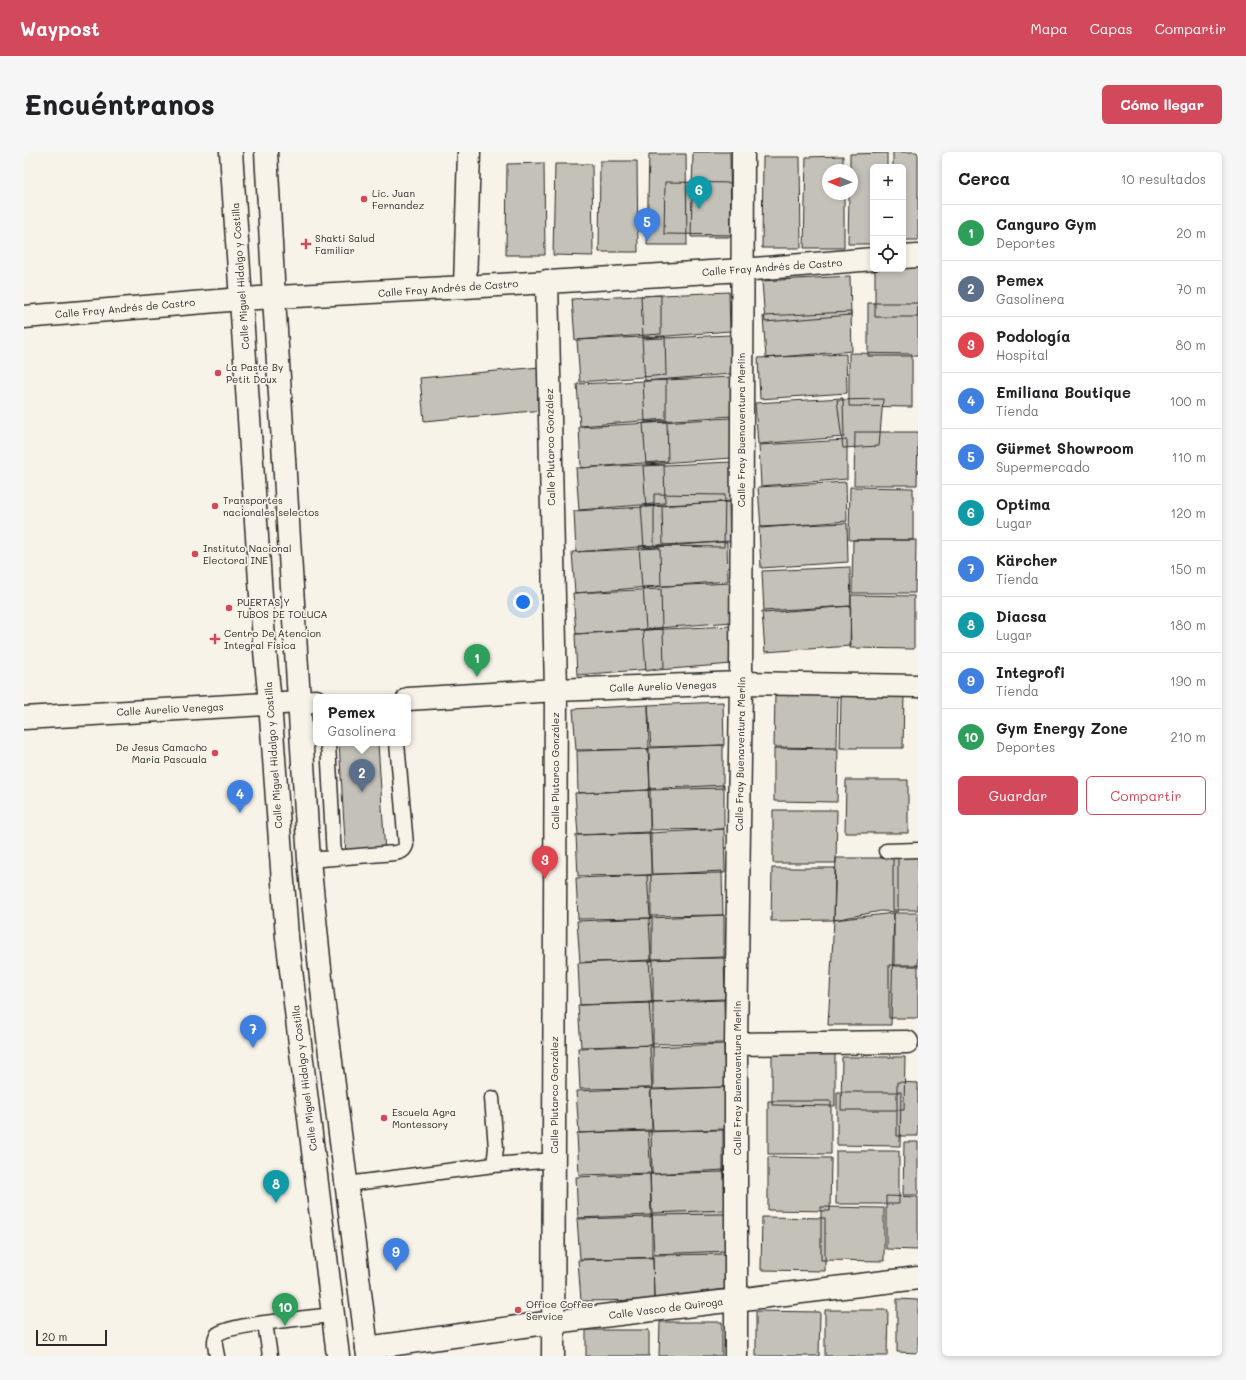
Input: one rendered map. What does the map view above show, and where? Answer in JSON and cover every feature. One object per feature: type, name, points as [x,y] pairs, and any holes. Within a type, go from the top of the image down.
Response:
[{"type":"street","name":"Calle Miguel Hidalgo y Costilla","points":[[232,152],[264,640],[287,937],[338,1356]]},
{"type":"street","points":[[266,152],[274,298],[308,701],[309,860],[323,998],[368,1352]]},
{"type":"street","points":[[465,287],[469,152]]},
{"type":"street","name":"Calle Fray Buenaventura Merlín","points":[[736,1356],[736,1044],[741,683],[743,152]]},
{"type":"street","points":[[906,257],[918,256]]},
{"type":"street","name":"Calle Fray Andrés de Castro","points":[[24,317],[241,299],[742,270],[870,259]]},
{"type":"street","name":"Calle Plutarco González","points":[[547,281],[556,690],[553,1356]]},
{"type":"street","name":"Calle Aurelio Venegas","points":[[411,699],[556,690],[741,683],[918,686]]},
{"type":"street","name":"Calle Aurelio Venegas","points":[[24,718],[308,701]]},
{"type":"street","points":[[736,1044],[907,1042]]},
{"type":"street","name":"Calle Vasco de Quiroga","points":[[368,1352],[553,1322],[918,1278]]},
{"type":"lane","points":[[328,746],[334,858]]},
{"type":"lane","points":[[309,860],[395,853],[401,852],[404,849],[406,845],[397,746]]},
{"type":"lane","points":[[886,851],[918,850]]},
{"type":"lane","points":[[492,1098],[496,1148],[494,1164]]},
{"type":"lane","points":[[347,1184],[494,1164],[554,1160]]},
{"type":"lane","points":[[217,1356],[215,1344],[216,1338],[221,1332],[265,1323],[333,1315]]},
{"type":"lane","points":[[265,1323],[270,1356]]},
{"type":"building","points":[[693,152],[730,152],[731,237],[691,237]]},
{"type":"building","points":[[893,152],[918,152],[918,240],[906,240],[906,164],[893,164]]},
{"type":"building","points":[[887,153],[887,164],[870,164],[870,244],[848,244],[849,200],[858,200],[858,164],[850,164],[850,154]]},
{"type":"building","points":[[649,154],[686,154],[687,245],[647,245]]},
{"type":"building","points":[[843,156],[843,164],[822,164],[822,200],[844,200],[844,248],[804,248],[806,157]]},
{"type":"building","points":[[763,157],[800,157],[801,248],[762,248]]},
{"type":"building","points":[[600,161],[637,161],[638,252],[599,252]]},
{"type":"building","points":[[544,163],[545,255],[506,255],[507,164]]},
{"type":"building","points":[[555,164],[592,164],[593,256],[553,255]]},
{"type":"building","points":[[665,182],[734,183],[734,235],[664,234]]},
{"type":"building","points":[[906,264],[918,264],[918,317],[875,317],[875,272],[906,272]]},
{"type":"building","points":[[850,276],[851,315],[765,322],[762,281]]},
{"type":"building","points":[[729,292],[730,331],[643,338],[641,296]]},
{"type":"building","points":[[661,295],[661,334],[575,340],[572,299]]},
{"type":"building","points":[[868,303],[918,303],[918,356],[868,356]]},
{"type":"building","points":[[851,312],[852,351],[766,358],[763,316]]},
{"type":"building","points":[[730,335],[731,374],[645,381],[642,339]]},
{"type":"building","points":[[665,336],[666,375],[580,382],[577,340]]},
{"type":"building","points":[[849,353],[912,354],[912,407],[849,406]]},
{"type":"building","points":[[846,354],[847,393],[760,399],[758,358]]},
{"type":"building","points":[[540,367],[544,410],[424,421],[420,378]]},
{"type":"building","points":[[731,377],[732,416],[645,422],[643,381]]},
{"type":"building","points":[[666,380],[666,419],[580,426],[577,384]]},
{"type":"building","points":[[843,398],[844,437],[758,444],[755,403]]},
{"type":"building","points":[[883,399],[879,446],[843,448],[837,400]]},
{"type":"building","points":[[731,418],[732,458],[646,464],[643,423]]},
{"type":"building","points":[[667,422],[668,461],[581,468],[579,427]]},
{"type":"building","points":[[855,432],[918,432],[917,485],[854,485]]},
{"type":"building","points":[[847,440],[847,479],[761,486],[759,445]]},
{"type":"building","points":[[731,462],[732,501],[646,507],[643,466]]},
{"type":"building","points":[[664,464],[665,503],[579,510],[576,468]]},
{"type":"building","points":[[846,482],[847,521],[761,528],[758,487]]},
{"type":"building","points":[[850,487],[913,488],[913,540],[849,540]]},
{"type":"building","points":[[654,494],[725,495],[724,547],[654,546]]},
{"type":"building","points":[[729,502],[730,541],[644,548],[641,506]]},
{"type":"building","points":[[662,506],[663,545],[576,552],[574,511]]},
{"type":"building","points":[[847,523],[848,562],[761,568],[759,527]]},
{"type":"building","points":[[853,540],[916,540],[915,593],[852,593]]},
{"type":"building","points":[[727,542],[728,581],[642,588],[639,546]]},
{"type":"building","points":[[660,548],[661,586],[575,593],[572,552]]},
{"type":"building","points":[[850,567],[851,606],[764,613],[762,571]]},
{"type":"building","points":[[731,583],[732,622],[646,629],[643,587]]},
{"type":"building","points":[[661,589],[662,628],[576,634],[573,593]]},
{"type":"building","points":[[851,595],[914,596],[914,649],[850,648]]},
{"type":"building","points":[[850,606],[851,646],[765,652],[762,611]]},
{"type":"building","points":[[731,626],[732,664],[646,671],[643,630]]},
{"type":"building","points":[[663,629],[664,668],[577,675],[575,634]]},
{"type":"building","points":[[775,694],[838,695],[837,748],[774,747]]},
{"type":"building","points":[[841,695],[904,695],[903,748],[840,748]]},
{"type":"building","points":[[723,702],[724,745],[651,747],[648,705]]},
{"type":"building","points":[[648,705],[649,749],[576,750],[573,709]]},
{"type":"building","points":[[723,745],[723,788],[650,790],[648,748]]},
{"type":"building","points":[[339,746],[378,746],[385,854],[346,856]]},
{"type":"building","points":[[774,748],[838,749],[837,802],[774,801]]},
{"type":"building","points":[[649,749],[650,790],[578,793],[577,751]]},
{"type":"building","points":[[846,780],[908,780],[908,833],[845,833]]},
{"type":"building","points":[[724,785],[724,829],[651,830],[648,789]]},
{"type":"building","points":[[650,790],[650,833],[578,835],[575,793]]},
{"type":"building","points":[[773,810],[837,810],[836,863],[773,863]]},
{"type":"building","points":[[724,829],[725,873],[652,874],[649,833]]},
{"type":"building","points":[[651,832],[651,875],[578,876],[576,835]]},
{"type":"building","points":[[893,857],[918,857],[918,910],[893,910]]},
{"type":"building","points":[[836,858],[898,858],[898,912],[881,911],[834,920]]},
{"type":"building","points":[[772,868],[835,868],[834,920],[771,921]]},
{"type":"building","points":[[722,871],[723,915],[650,916],[647,875]]},
{"type":"building","points":[[651,875],[651,918],[578,919],[576,878]]},
{"type":"building","points":[[894,913],[918,913],[918,966],[894,966]]},
{"type":"building","points":[[894,913],[891,1025],[828,1025],[834,920]]},
{"type":"building","points":[[724,915],[724,958],[651,959],[649,918]]},
{"type":"building","points":[[652,918],[652,961],[580,962],[577,921]]},
{"type":"building","points":[[724,957],[725,1000],[652,1002],[649,960]]},
{"type":"building","points":[[653,960],[653,1003],[580,1005],[578,963]]},
{"type":"building","points":[[889,965],[918,965],[918,1018],[889,1018]]},
{"type":"building","points":[[724,999],[725,1043],[652,1044],[649,1002]]},
{"type":"building","points":[[653,1002],[653,1045],[581,1047],[578,1005]]},
{"type":"building","points":[[724,1044],[725,1087],[652,1089],[650,1047]]},
{"type":"building","points":[[653,1045],[653,1088],[580,1089],[578,1048]]},
{"type":"building","points":[[772,1052],[835,1052],[835,1106],[772,1105]]},
{"type":"building","points":[[842,1057],[905,1057],[904,1110],[841,1110]]},
{"type":"building","points":[[897,1082],[918,1083],[918,1136],[897,1136]]},
{"type":"building","points":[[725,1087],[725,1130],[653,1131],[650,1090]]},
{"type":"building","points":[[651,1088],[652,1131],[579,1133],[576,1091]]},
{"type":"building","points":[[837,1092],[901,1092],[900,1146],[837,1145]]},
{"type":"building","points":[[768,1101],[831,1101],[831,1154],[768,1154]]},
{"type":"building","points":[[723,1129],[723,1172],[651,1174],[648,1132]]},
{"type":"building","points":[[651,1130],[652,1173],[579,1175],[577,1133]]},
{"type":"building","points":[[904,1142],[918,1142],[918,1195],[903,1195]]},
{"type":"building","points":[[836,1151],[899,1151],[899,1204],[836,1204]]},
{"type":"building","points":[[768,1157],[831,1158],[830,1211],[768,1210]]},
{"type":"building","points":[[724,1170],[725,1214],[652,1215],[650,1174]]},
{"type":"building","points":[[650,1174],[651,1217],[578,1219],[576,1177]]},
{"type":"building","points":[[886,1196],[918,1197],[918,1250],[886,1249]]},
{"type":"building","points":[[821,1207],[884,1208],[884,1261],[821,1260]]},
{"type":"building","points":[[726,1210],[727,1254],[654,1255],[652,1213]]},
{"type":"building","points":[[652,1215],[652,1258],[580,1259],[577,1218]]},
{"type":"building","points":[[762,1217],[825,1218],[825,1271],[761,1270]]},
{"type":"building","points":[[728,1251],[725,1289],[654,1300],[653,1254]]},
{"type":"building","points":[[653,1257],[654,1300],[581,1301],[578,1260]]},
{"type":"building","points":[[897,1299],[918,1300],[918,1353],[897,1352]]},
{"type":"building","points":[[825,1310],[888,1310],[887,1356],[825,1356]]},
{"type":"building","points":[[756,1311],[820,1312],[819,1356],[756,1356]]},
{"type":"building","points":[[660,1322],[722,1322],[722,1356],[659,1356]]},
{"type":"building","points":[[586,1330],[649,1330],[649,1356],[586,1356]]},
{"type":"place","name":"Lic. Juan Fernandez","points":[[364,199]]},
{"type":"place","name":"Optima","points":[[699,209]]},
{"type":"place","name":"Gürmet Showroom","points":[[647,241]]},
{"type":"place","name":"Shakti Salud Familiar","points":[[306,244]]},
{"type":"place","name":"La Paste By Petit Doux","points":[[218,373]]},
{"type":"place","name":"Transportes nacionales selectos","points":[[215,506]]},
{"type":"place","name":"Instituto Nacional Electoral INE","points":[[195,554]]},
{"type":"place","name":"PUERTAS Y TUBOS DE TOLUCA","points":[[229,608]]},
{"type":"place","name":"Centro De Atencion Integral Fisica","points":[[215,639]]},
{"type":"place","name":"Canguro Gym","points":[[477,677]]},
{"type":"place","name":"De Jesus Camacho Maria Pascuala","points":[[215,753]]},
{"type":"place","name":"Pemex","points":[[362,792]]},
{"type":"place","name":"Emiliana Boutique","points":[[240,813]]},
{"type":"place","name":"Podología","points":[[545,879]]},
{"type":"place","name":"Kärcher","points":[[253,1048]]},
{"type":"place","name":"Escuela Agra Montessory","points":[[384,1118]]},
{"type":"place","name":"Diacsa","points":[[276,1203]]},
{"type":"place","name":"Integrofi","points":[[396,1271]]},
{"type":"place","name":"Office Coffee Service","points":[[518,1310]]},
{"type":"place","name":"Gym Energy Zone","points":[[285,1326]]}]
